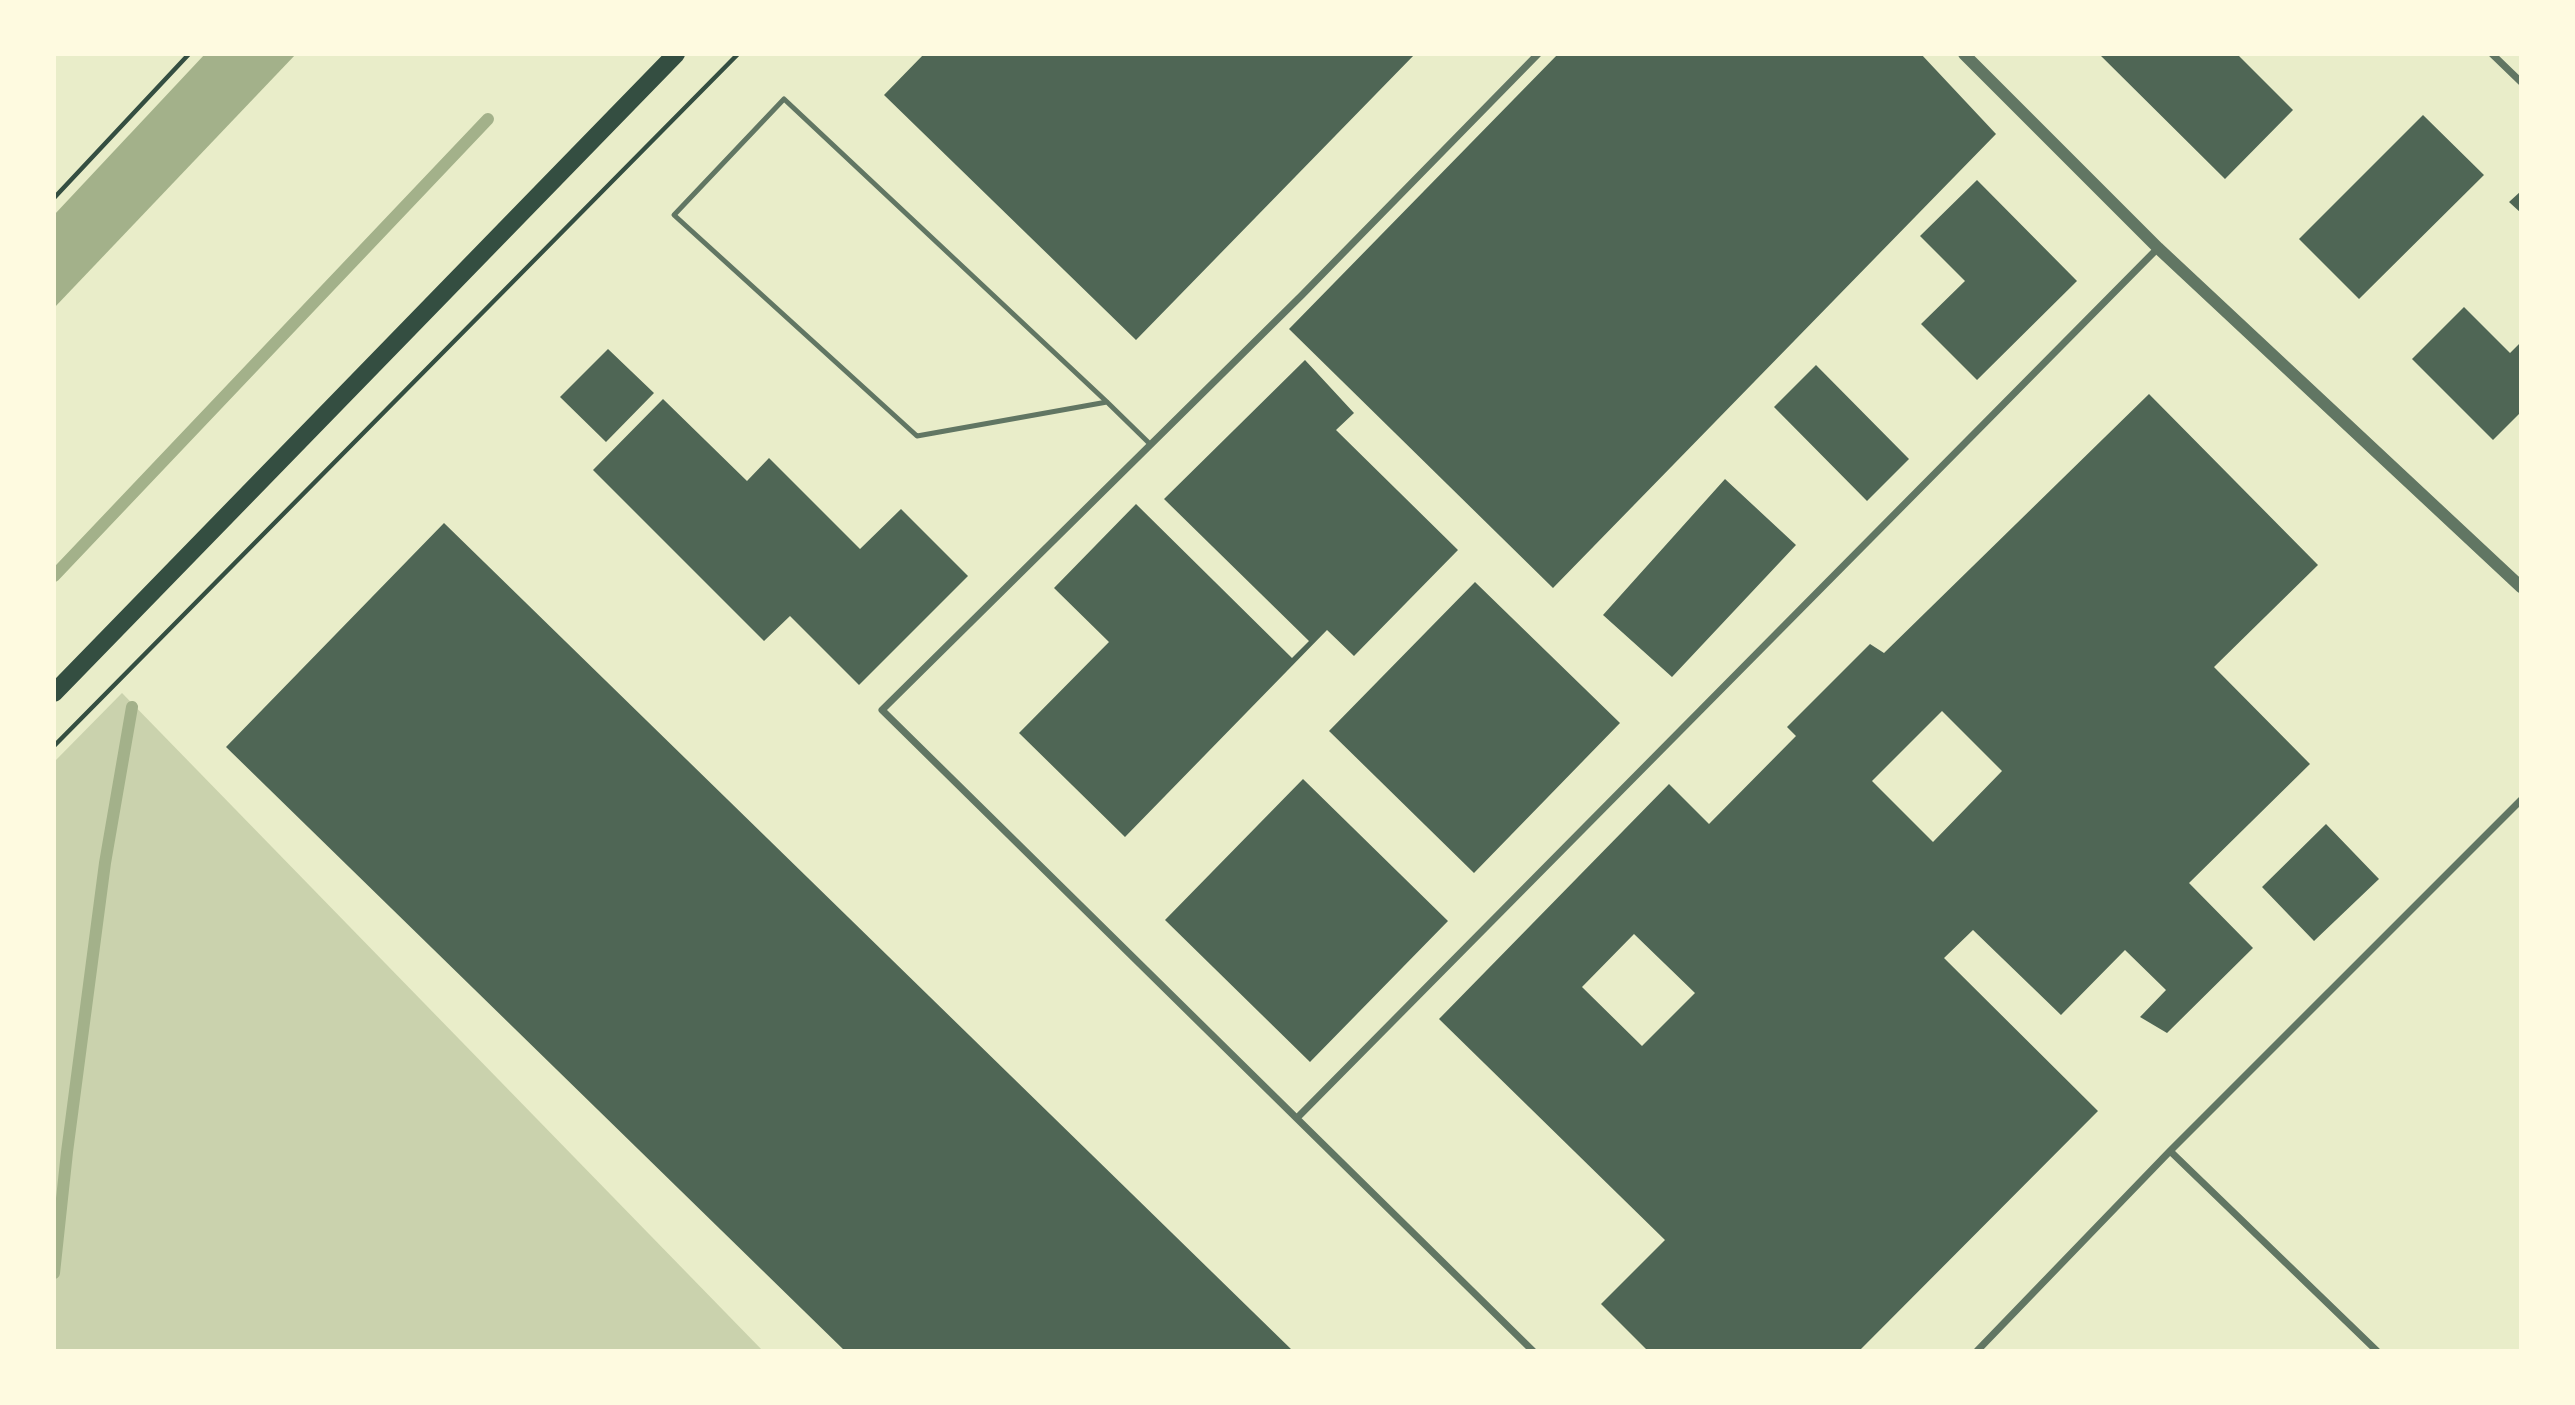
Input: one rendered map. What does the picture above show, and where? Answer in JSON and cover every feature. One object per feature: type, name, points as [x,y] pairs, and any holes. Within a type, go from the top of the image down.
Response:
[{"type":"main road","points":[[54,693],[676,54]]},
{"type":"street","points":[[1533,1351],[882,710],[1302,295],[1538,54]]},
{"type":"street","points":[[1964,54],[2158,248],[2521,587]]},
{"type":"street","points":[[2492,54],[2521,82]]},
{"type":"street","points":[[1297,1118],[2158,248]]},
{"type":"street","points":[[1977,1351],[2170,1151],[2521,800]]},
{"type":"street","points":[[2170,1151],[2377,1351]]},
{"type":"lane","points":[[1107,402],[917,436],[674,215],[784,99],[1107,402],[1150,444]]},
{"type":"path","points":[[54,198],[189,54]]},
{"type":"path","points":[[54,746],[738,54]]},
{"type":"shaded area","points":[[205,54],[296,54],[54,308],[54,215]]},
{"type":"shaded area","points":[[122,693],[763,1351],[54,1351],[54,762]]},
{"type":"building","points":[[924,54],[1415,54],[1136,340],[884,95]]},
{"type":"building","points":[[1558,54],[1921,54],[1996,134],[1553,588],[1289,329]]},
{"type":"building","points":[[2099,54],[2237,54],[2293,110],[2225,179]]},
{"type":"building","points":[[2423,115],[2484,175],[2359,299],[2299,239]]},
{"type":"building","points":[[1977,180],[2077,281],[1977,380],[1921,324],[1965,281],[1920,236]]},
{"type":"building","points":[[2521,191],[2521,213],[2509,202]]},
{"type":"building","points":[[2464,307],[2510,353],[2521,342],[2521,412],[2493,440],[2412,359]]},
{"type":"building","points":[[608,349],[654,393],[606,442],[560,397]]},
{"type":"building","points":[[1305,360],[1354,413],[1336,430],[1458,550],[1354,656],[1327,630],[1125,837],[1019,733],[1109,642],[1054,588],[1136,504],[1292,658],[1309,641],[1164,499]]},
{"type":"building","points":[[1816,365],[1909,459],[1867,501],[1774,407]]},
{"type":"building","points":[[2149,394],[2318,565],[2214,667],[2310,764],[2189,883],[2253,948],[2167,1033],[2140,1017],[2166,990],[2125,950],[2061,1015],[1973,930],[1944,958],[2098,1111],[1859,1351],[1648,1351],[1601,1304],[1665,1240],[1439,1019],[1669,784],[1709,824],[1796,736],[1787,727],[1870,644],[1884,653]],"holes":[[[1942,711],[2002,771],[1933,842],[1872,781]],[[1634,934],[1695,993],[1642,1046],[1582,987]]]},
{"type":"building","points":[[663,399],[747,481],[769,458],[860,549],[901,509],[968,576],[859,685],[790,616],[764,641],[593,470]]},
{"type":"building","points":[[1725,479],[1796,545],[1672,677],[1603,615]]},
{"type":"building","points":[[444,523],[1293,1351],[845,1351],[226,747]]},
{"type":"building","points":[[1475,582],[1620,723],[1474,873],[1329,731]]},
{"type":"building","points":[[1303,779],[1448,921],[1310,1062],[1165,920]]},
{"type":"building","points":[[2326,824],[2379,879],[2314,941],[2262,887]]},
{"type":"waterway","points":[[54,576],[488,119]]},
{"type":"waterway","points":[[54,1273],[105,863],[132,707]]}]
